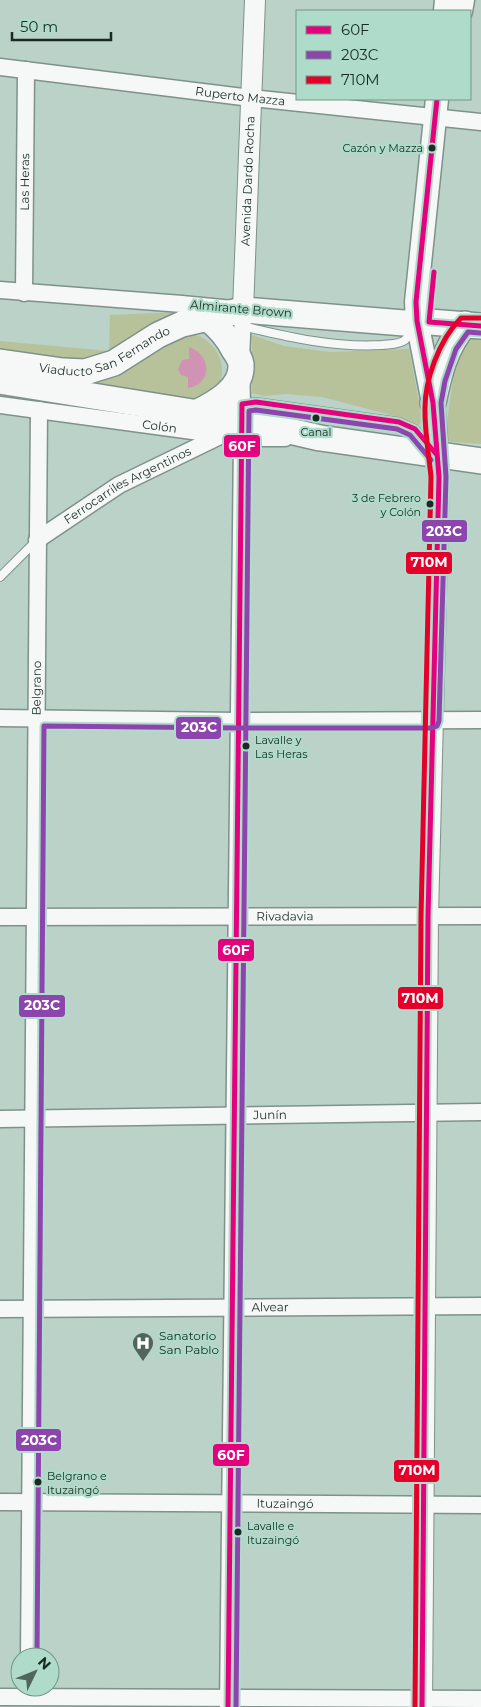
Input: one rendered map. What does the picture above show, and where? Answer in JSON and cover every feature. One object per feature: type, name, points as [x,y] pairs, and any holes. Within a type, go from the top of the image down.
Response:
[{"type":"main road","points":[[437,455],[423,321],[444,109]]},
{"type":"main road","points":[[196,413],[226,396],[234,386],[240,372],[241,362],[222,329],[230,320]]},
{"type":"main road","name":"Almirante Brown","points":[[230,320],[404,323],[423,321],[473,325]]},
{"type":"main road","name":"Viaducto San Fernando","points":[[0,362],[63,372],[85,372],[114,363],[158,335],[182,324],[230,320]]},
{"type":"main road","points":[[432,403],[449,346],[473,325]]},
{"type":"main road","name":"Viaducto San Fernando","points":[[0,381],[196,413]]},
{"type":"main road","name":"Colón","points":[[196,413],[242,420],[320,438],[481,461]]},
{"type":"street","name":"Avenida Dardo Rocha","points":[[228,1702],[242,420],[241,362],[230,320],[251,98],[255,0]]},
{"type":"street","name":"Ruperto Mazza","points":[[0,67],[251,98],[444,109],[481,122]]},
{"type":"street","name":"Las Heras","points":[[24,293],[26,70]]},
{"type":"street","name":"Almirante Brown","points":[[0,290],[182,304],[230,320]]},
{"type":"street","points":[[182,304],[230,320]]},
{"type":"street","name":"Colón","points":[[0,405],[222,436],[242,420]]},
{"type":"street","name":"Belgrano","points":[[29,1647],[39,410]]},
{"type":"street","name":"Ferrocarriles Argentinos","points":[[37,540],[119,485],[222,436]]},
{"type":"street","points":[[422,1703],[428,916],[439,477],[437,455]]},
{"type":"street","points":[[0,718],[238,721],[481,720]]},
{"type":"street","name":"Rivadavia","points":[[0,917],[481,916]]},
{"type":"street","name":"Junín","points":[[0,1119],[481,1112]]},
{"type":"street","name":"Alvear","points":[[0,1308],[481,1306]]},
{"type":"street","name":"Ituzaingó","points":[[0,1502],[481,1505]]},
{"type":"street","points":[[29,1697],[228,1702],[422,1703],[481,1699]]},
{"type":"lane","points":[[242,420],[256,402],[399,422],[415,430],[437,455]]},
{"type":"lane","points":[[0,577],[37,540]]},
{"type":"green space","points":[[181,312],[92,361],[0,354],[0,341],[109,351],[110,315]]},
{"type":"green space","points":[[189,334],[201,337],[214,348],[221,362],[222,370],[218,385],[212,392],[192,404],[53,379],[142,355]]},
{"type":"green space","points":[[252,335],[284,346],[330,352],[409,349],[422,418],[420,425],[402,418],[322,397],[286,394],[264,396],[252,393]]},
{"type":"green space","points":[[467,339],[481,339],[481,444],[447,440],[446,429],[457,351]]},
{"type":"shaded area","points":[[189,347],[202,356],[207,369],[202,381],[188,388],[188,377],[181,375],[178,369],[182,360],[189,359]]},
{"type":"transit line","name":"60F","points":[[422,1707],[428,917],[439,477],[433,403],[417,321],[416,302],[437,100]]},
{"type":"transit line","name":"60F","points":[[434,272],[429,322],[481,326]]},
{"type":"transit line","name":"710M","points":[[415,1707],[421,917],[431,477],[425,400],[434,362],[453,327],[461,318],[481,318]]},
{"type":"transit line","name":"203C","points":[[37,1647],[44,726],[238,728],[432,728],[437,726],[439,721],[446,477],[441,403],[445,381],[456,349],[468,332],[480,333]]},
{"type":"transit line","name":"60F","points":[[228,1707],[242,404],[256,402],[399,422],[415,429],[437,455]]},
{"type":"transit line","name":"203C","points":[[236,1707],[249,411],[256,410],[397,429],[410,435],[431,460]]},
{"type":"place","name":"Cazón y Mazza","points":[[432,148]]},
{"type":"place","name":"Canal","points":[[316,418]]},
{"type":"place","name":"3 de Febrero y Colón","points":[[430,504]]},
{"type":"place","name":"Lavalle y Las Heras","points":[[246,746]]},
{"type":"place","name":"Sanatorio San Pablo","points":[[143,1362]]},
{"type":"place","name":"Belgrano e Ituzaingó","points":[[38,1482]]},
{"type":"place","name":"Lavalle e Ituzaingó","points":[[238,1532]]}]
